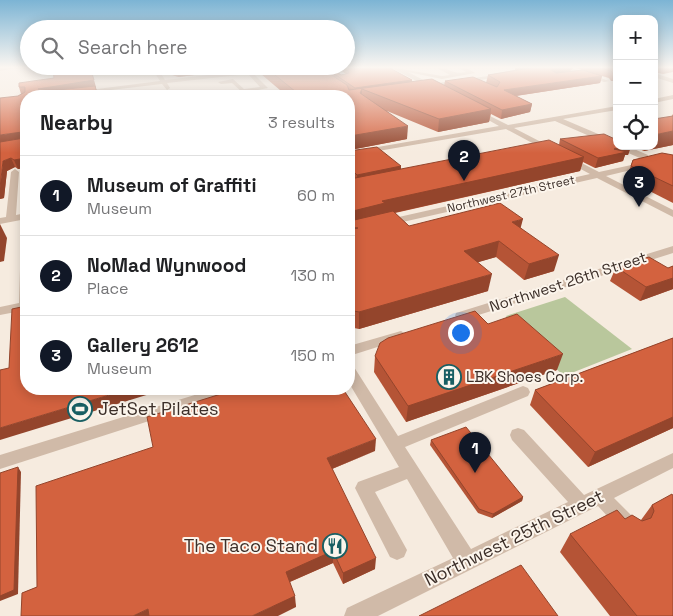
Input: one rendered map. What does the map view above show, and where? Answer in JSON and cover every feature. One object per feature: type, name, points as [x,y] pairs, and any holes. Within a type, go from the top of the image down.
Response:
[{"type":"street","points":[[658,100],[673,97]]},
{"type":"street","points":[[472,108],[673,214]]},
{"type":"street","points":[[355,153],[613,109]]},
{"type":"street","points":[[557,119],[613,144]]},
{"type":"street","points":[[409,132],[421,142]]},
{"type":"street","points":[[527,152],[548,148]]},
{"type":"street","points":[[628,150],[645,157]]},
{"type":"street","name":"Northwest 27th Street","points":[[378,225],[673,158]]},
{"type":"street","points":[[11,219],[15,172]]},
{"type":"street","points":[[14,185],[20,184]]},
{"type":"street","points":[[12,200],[20,199]]},
{"type":"street","points":[[0,221],[20,217]]},
{"type":"street","name":"Northwest 26th Street","points":[[449,320],[673,249]]},
{"type":"street","points":[[0,311],[20,306]]},
{"type":"street","points":[[355,349],[412,332]]},
{"type":"street","points":[[355,381],[466,560]]},
{"type":"street","points":[[395,444],[523,392]]},
{"type":"street","points":[[0,462],[212,395]]},
{"type":"street","points":[[518,435],[582,505]]},
{"type":"street","name":"Northwest 25th Street","points":[[355,616],[673,460]]},
{"type":"street","points":[[397,550],[364,488],[411,470]]},
{"type":"street","points":[[600,496],[630,528]]},
{"type":"green space","points":[[565,297],[632,349],[564,376],[513,329],[506,316]]},
{"type":"building","points":[[20,96],[20,132],[0,135],[0,98]]},
{"type":"building","points":[[355,96],[364,96],[408,126],[355,135]]},
{"type":"building","points":[[379,96],[465,96],[491,109],[439,119]]},
{"type":"building","points":[[474,96],[515,96],[532,104],[502,110]]},
{"type":"building","points":[[673,116],[673,131],[658,134],[658,118]]},
{"type":"building","points":[[604,134],[613,138],[613,150],[627,152],[598,158],[560,139]]},
{"type":"building","points":[[20,139],[20,159],[14,160],[11,158],[3,161],[0,188],[0,142]]},
{"type":"building","points":[[549,140],[584,157],[382,201],[385,203],[355,210],[355,178]]},
{"type":"building","points":[[377,147],[401,166],[357,175],[355,173],[355,150]]},
{"type":"building","points":[[662,153],[673,155],[673,186],[631,166],[633,160]]},
{"type":"building","points":[[500,203],[523,219],[512,222],[559,255],[529,264],[499,241],[464,251],[492,274],[359,312],[355,311],[355,229],[358,228],[355,228],[355,220],[393,211],[409,226]]},
{"type":"building","points":[[649,257],[668,268],[673,266],[673,278],[646,287],[616,267]]},
{"type":"building","points":[[20,307],[20,395],[109,395],[0,428],[0,370],[9,368],[12,309]]},
{"type":"building","points":[[475,311],[488,324],[517,314],[563,354],[408,406],[375,356],[380,343],[388,338]]},
{"type":"building","points":[[673,338],[673,417],[595,452],[535,390]]},
{"type":"building","points":[[218,395],[347,395],[376,439],[327,458],[376,558],[343,573],[333,551],[286,572],[295,596],[252,616],[149,616],[148,609],[133,616],[21,616],[22,593],[37,587],[36,486],[153,447],[147,417]]},
{"type":"building","points":[[466,427],[523,497],[493,514],[479,509],[431,440]]},
{"type":"building","points":[[18,467],[14,590],[0,596],[0,473]]},
{"type":"building","points":[[672,494],[673,616],[637,616],[570,534],[617,510],[625,519],[632,515],[642,521],[651,518],[654,511],[652,505]]},
{"type":"building","points":[[521,565],[558,616],[419,616]]},
{"type":"place","name":"NoMad Wynwood","points":[[464,181]]},
{"type":"place","name":"Gallery 2612","points":[[639,207]]},
{"type":"place","name":"LBK Shoes Corp.","points":[[449,377]]},
{"type":"place","name":"JetSet Pilates","points":[[80,409]]},
{"type":"place","name":"Museum of Graffiti","points":[[475,473]]},
{"type":"place","name":"The Taco Stand","points":[[335,546]]}]
